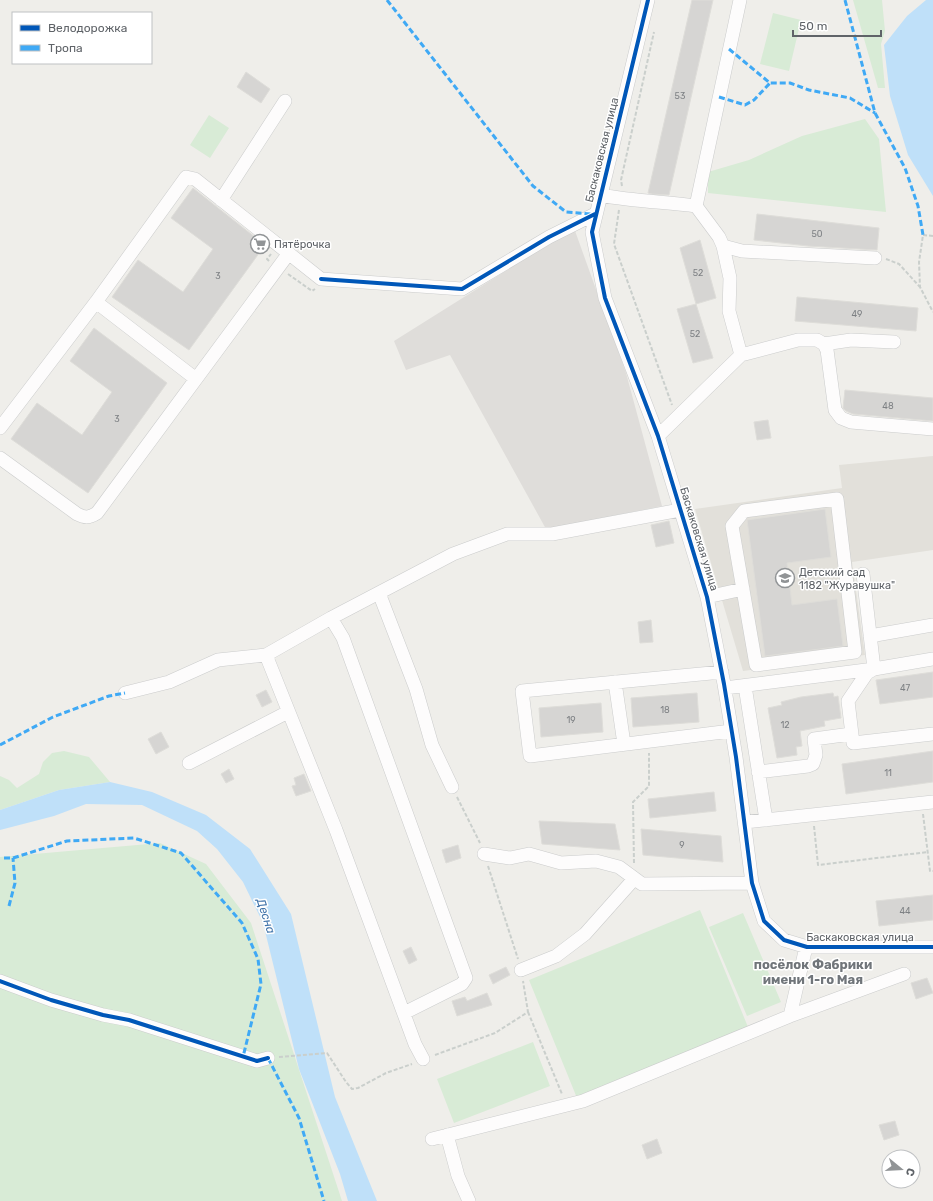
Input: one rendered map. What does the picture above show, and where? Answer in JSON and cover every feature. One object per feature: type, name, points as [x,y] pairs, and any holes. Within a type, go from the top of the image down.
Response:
[{"type":"street","name":"Баскаковская улица","points":[[648,0],[595,214],[592,232],[605,298],[658,436],[708,597],[725,688],[752,883],[764,921],[784,940],[806,947],[933,947]]},
{"type":"street","points":[[696,206],[740,0]]},
{"type":"street","points":[[221,200],[285,101]]},
{"type":"street","points":[[0,428],[96,302],[186,177],[195,179],[278,244],[319,283],[462,289],[549,237],[595,214]]},
{"type":"street","points":[[600,195],[628,201],[656,201],[696,206],[719,237],[723,246],[730,278],[729,311],[741,355]]},
{"type":"street","points":[[723,246],[742,250],[875,258]]},
{"type":"street","points":[[0,458],[77,514],[84,517],[91,517],[97,513],[289,253]]},
{"type":"street","points":[[96,302],[196,379]]},
{"type":"street","points":[[658,436],[741,355],[798,340],[817,340],[824,344],[827,350],[835,410],[841,418],[851,422],[933,429]]},
{"type":"street","points":[[824,344],[851,340],[894,342]]},
{"type":"street","points":[[837,499],[855,652],[756,665],[743,589],[732,526],[744,511],[837,499]]},
{"type":"street","points":[[125,693],[169,682],[218,660],[266,655],[331,618],[453,554],[507,534],[552,534],[680,510]]},
{"type":"street","points":[[863,574],[874,669]]},
{"type":"street","points":[[708,597],[743,589]]},
{"type":"street","points":[[379,593],[416,689],[432,745],[452,787]]},
{"type":"street","points":[[331,618],[343,638],[466,978],[462,984],[404,1013]]},
{"type":"street","points":[[870,636],[933,626]]},
{"type":"street","points":[[266,655],[336,830],[423,1060]]},
{"type":"street","points":[[725,688],[874,669],[933,659]]},
{"type":"street","points":[[874,669],[867,673],[848,701],[852,743],[933,734]]},
{"type":"street","points":[[722,672],[522,691],[530,756],[731,731]]},
{"type":"street","points":[[615,682],[624,744]]},
{"type":"street","points":[[745,686],[766,820]]},
{"type":"street","points":[[189,763],[288,712]]},
{"type":"street","points":[[758,772],[808,766],[813,764],[816,755],[814,739],[851,734]]},
{"type":"street","points":[[744,822],[928,802]]},
{"type":"street","points":[[484,854],[510,858],[529,854],[561,863],[596,861],[619,867],[642,884],[752,883]]},
{"type":"street","points":[[521,970],[556,956],[585,934],[634,878]]},
{"type":"street","points":[[790,1016],[806,947]]},
{"type":"street","points":[[432,1139],[584,1101],[790,1016],[904,974]]},
{"type":"street","points":[[0,981],[51,1000],[103,1015],[129,1020],[257,1061],[268,1058]]},
{"type":"street","points":[[447,1135],[458,1176],[469,1201]]},
{"type":"path","points":[[920,287],[919,262],[923,235],[933,236]]},
{"type":"path","points":[[278,244],[267,259],[312,291],[319,283]]},
{"type":"path","points":[[875,258],[889,259],[899,264],[920,287],[933,312]]},
{"type":"path","points":[[634,878],[633,802],[649,786],[649,741]]},
{"type":"path","points":[[928,802],[928,852],[930,871],[933,871]]},
{"type":"path","points":[[813,815],[818,865],[928,852]]},
{"type":"path","points":[[528,1012],[566,1105]]},
{"type":"path","points":[[268,1058],[327,1053],[346,1082]]},
{"type":"shaded area","points":[[574,228],[626,373],[662,506],[546,529],[450,355],[406,370],[394,341]]},
{"type":"shaded area","name":"Детский сад 1182 \"Журавушка\"","points":[[933,456],[933,550],[852,562],[865,655],[743,671],[695,509],[842,488],[839,465]]},
{"type":"green space","points":[[853,0],[882,0],[885,31],[881,44],[885,88],[878,88]]},
{"type":"green space","points":[[773,13],[801,20],[789,71],[760,64]]},
{"type":"green space","points":[[209,115],[229,128],[210,158],[190,145]]},
{"type":"green space","points":[[865,119],[879,139],[886,212],[708,193],[708,172],[749,160],[802,136]]},
{"type":"green space","points":[[64,751],[89,757],[110,782],[59,790],[0,810],[0,776],[9,780],[17,788],[39,774],[43,762],[52,753]]},
{"type":"green space","points":[[160,843],[206,864],[251,923],[342,1201],[0,1201],[0,857]]},
{"type":"green space","points":[[700,910],[748,1027],[577,1098],[529,980]]},
{"type":"green space","points":[[743,913],[781,1002],[747,1016],[709,927]]},
{"type":"green space","points":[[533,1042],[550,1086],[454,1123],[437,1079]]},
{"type":"water","points":[[926,0],[933,0],[933,196],[908,155],[890,96],[884,45],[907,16]]},
{"type":"water","name":"Десна","points":[[110,782],[152,792],[206,815],[250,849],[291,914],[335,1097],[377,1201],[348,1201],[340,1174],[299,1069],[263,923],[243,882],[217,849],[197,831],[142,805],[86,804],[54,816],[0,830],[0,810],[59,790]]},
{"type":"building","points":[[692,0],[713,0],[669,195],[652,194],[648,193]]},
{"type":"building","points":[[246,72],[270,89],[261,103],[237,87]]},
{"type":"building","points":[[193,188],[265,245],[189,350],[112,297],[138,260],[183,292],[213,249],[171,218]]},
{"type":"building","points":[[757,214],[879,228],[877,250],[808,246],[754,240]]},
{"type":"building","points":[[700,240],[716,298],[696,304],[680,248]]},
{"type":"building","points":[[797,297],[918,308],[916,331],[795,321]]},
{"type":"building","points":[[696,304],[713,358],[693,363],[677,309]]},
{"type":"building","points":[[94,328],[167,383],[88,493],[11,439],[37,403],[82,435],[112,392],[70,361]]},
{"type":"building","points":[[845,390],[933,398],[933,421],[853,414],[843,408]]},
{"type":"building","points":[[768,420],[771,438],[757,440],[754,422]]},
{"type":"building","points":[[825,509],[831,557],[787,563],[792,605],[837,599],[843,646],[765,656],[747,520]]},
{"type":"building","points":[[669,521],[674,543],[656,547],[651,525]]},
{"type":"building","points":[[651,620],[653,642],[640,643],[638,622]]},
{"type":"building","points":[[933,672],[933,697],[880,704],[876,680]]},
{"type":"building","points":[[266,690],[272,702],[262,707],[256,695]]},
{"type":"building","points":[[697,693],[699,722],[633,727],[631,698]]},
{"type":"building","points":[[833,693],[834,697],[838,696],[841,718],[824,721],[825,726],[800,731],[802,746],[796,747],[797,755],[777,758],[768,708],[782,705],[781,702],[801,697]]},
{"type":"building","points":[[601,703],[603,732],[541,737],[539,708]]},
{"type":"building","points":[[161,732],[169,747],[156,754],[148,739]]},
{"type":"building","points":[[933,751],[933,782],[846,794],[842,764]]},
{"type":"building","points":[[229,769],[234,779],[226,783],[221,774]]},
{"type":"building","points":[[304,774],[311,791],[296,796],[292,786],[296,785],[294,778]]},
{"type":"building","points":[[714,792],[716,811],[650,818],[648,799]]},
{"type":"building","points":[[539,821],[615,824],[620,850],[542,844]]},
{"type":"building","points":[[641,829],[721,836],[723,862],[643,855]]},
{"type":"building","points":[[458,845],[461,858],[446,863],[442,850]]},
{"type":"building","points":[[933,895],[933,920],[879,926],[876,901]]},
{"type":"building","points":[[411,947],[417,960],[409,964],[403,951]]},
{"type":"building","points":[[506,967],[510,975],[493,984],[489,975]]},
{"type":"building","points":[[927,978],[933,993],[916,999],[911,983]]},
{"type":"building","points":[[487,993],[492,1005],[457,1016],[452,1001],[465,997],[467,1001]]},
{"type":"building","points":[[895,1121],[899,1135],[884,1140],[879,1125]]},
{"type":"building","points":[[657,1139],[662,1153],[647,1159],[642,1145]]},
{"type":"marked path","points":[[387,0],[533,186],[566,212],[592,214]]},
{"type":"marked path","points":[[845,0],[875,113],[905,168],[918,206],[923,235]]},
{"type":"marked path","points":[[729,49],[770,83],[790,83],[809,90],[850,98],[875,113]]},
{"type":"marked path","points":[[719,97],[745,105],[754,100],[770,83]]},
{"type":"marked path","points":[[0,745],[53,717],[109,696],[125,693]]},
{"type":"marked path","points":[[4,858],[13,858],[67,841],[134,838],[181,853],[242,923],[258,959],[261,984],[243,1057]]},
{"type":"marked path","points":[[9,906],[15,883],[13,858]]},
{"type":"marked path","points":[[268,1058],[299,1118],[324,1201]]},
{"type":"cycle path","points":[[648,0],[592,232],[605,298],[658,436],[707,597],[724,684],[736,757],[752,883],[764,921],[784,940],[807,947],[933,947]]},
{"type":"cycle path","points":[[321,279],[462,289],[549,237],[595,214]]},
{"type":"cycle path","points":[[0,981],[51,1000],[103,1015],[129,1020],[257,1061],[268,1058]]},
{"type":"place","name":"Пятёрочка","points":[[260,244]]},
{"type":"place","name":"Детский сад 1182 \"Журавушка\"","points":[[785,578]]},
{"type":"district","name":"посёлок Фабрики имени 1-го Мая","points":[[813,972]]}]
